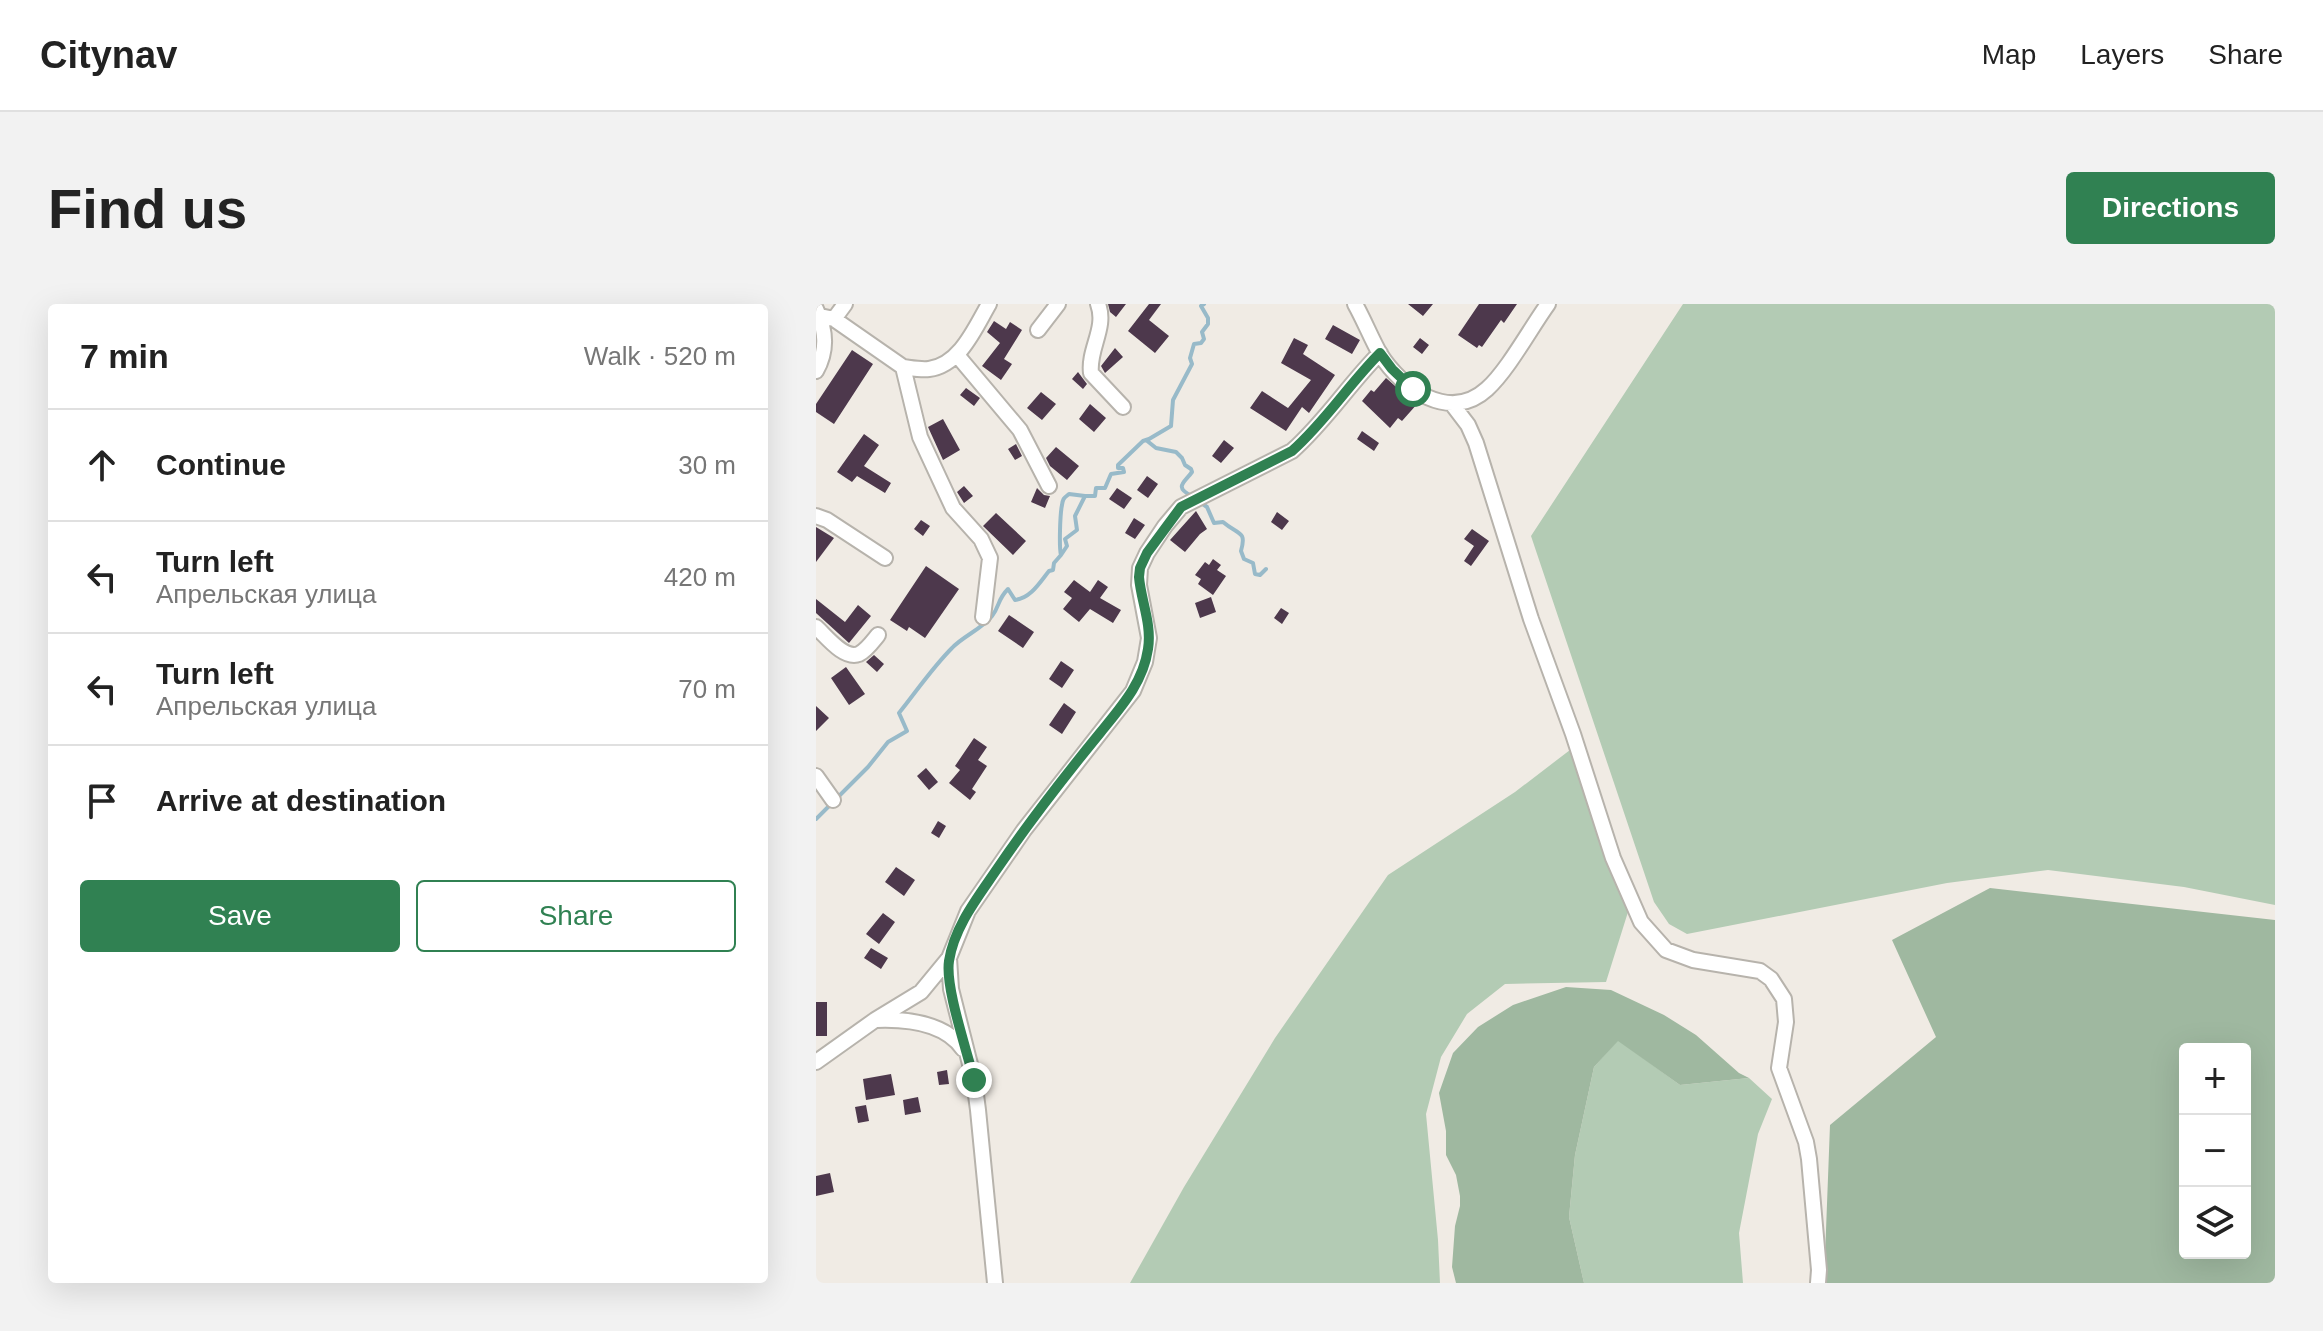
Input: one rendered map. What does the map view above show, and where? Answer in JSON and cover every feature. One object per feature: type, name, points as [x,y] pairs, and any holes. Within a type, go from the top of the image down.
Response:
[{"type":"street","points":[[823,315],[845,304]]},
{"type":"street","points":[[823,315],[903,367],[928,369],[943,365],[957,355],[989,304]]},
{"type":"street","points":[[1038,330],[1058,304]]},
{"type":"street","points":[[1098,304],[1101,325],[1091,360],[1091,373],[1123,407]]},
{"type":"street","points":[[1355,304],[1380,353],[1392,369],[1413,389],[1432,400],[1452,404],[1472,400],[1495,381],[1548,304]]},
{"type":"street","points":[[816,371],[825,341],[823,315]]},
{"type":"street","points":[[995,1283],[980,1125],[969,1060],[948,973],[949,958],[964,920],[1024,830],[1133,691],[1145,662],[1149,638],[1139,585],[1140,568],[1165,526],[1181,507],[1292,451],[1380,353]]},
{"type":"street","points":[[957,355],[1020,430],[1049,486]]},
{"type":"street","points":[[903,367],[920,437],[953,508],[981,539],[990,558],[983,617]]},
{"type":"street","points":[[1452,404],[1468,425],[1476,443],[1531,619],[1573,734],[1613,858],[1641,922],[1666,950],[1693,960],[1760,971],[1771,979],[1784,999],[1786,1022],[1779,1068],[1806,1142],[1818,1283]]},
{"type":"street","points":[[816,516],[885,558]]},
{"type":"street","points":[[816,627],[851,655],[863,651],[878,635]]},
{"type":"street","points":[[816,776],[833,800]]},
{"type":"street","points":[[816,1062],[921,992],[949,958]]},
{"type":"street","points":[[875,1020],[902,1021],[943,1030],[956,1039],[969,1060]]},
{"type":"green space","points":[[1683,304],[2275,304],[2275,905],[2184,887],[2048,870],[1947,883],[1687,934],[1669,924],[1654,902],[1531,536]]},
{"type":"green space","points":[[1570,750],[1628,912],[1606,982],[1505,984],[1467,1014],[1441,1057],[1426,1114],[1440,1283],[1130,1283],[1184,1187],[1275,1038],[1388,875],[1515,792]]},
{"type":"green space","points":[[1990,888],[2275,920],[2275,1283],[1824,1283],[1830,1125],[1936,1037],[1892,940]]},
{"type":"green space","points":[[1566,987],[1611,990],[1664,1015],[1696,1035],[1739,1073],[1749,1078],[1680,1085],[1618,1041],[1594,1067],[1575,1155],[1569,1217],[1584,1283],[1456,1283],[1452,1267],[1460,1196],[1456,1175],[1446,1155],[1446,1131],[1439,1093],[1453,1053],[1478,1027],[1513,1005]]},
{"type":"green space","points":[[1618,1040],[1680,1085],[1749,1078],[1772,1099],[1758,1134],[1739,1233],[1743,1283],[1584,1283],[1569,1217],[1575,1155],[1594,1067]]},
{"type":"building","points":[[1108,304],[1126,304],[1116,317],[1110,312]]},
{"type":"building","points":[[1149,304],[1161,304],[1149,320],[1169,336],[1155,353],[1128,331]]},
{"type":"building","points":[[1408,304],[1433,304],[1423,316]]},
{"type":"building","points":[[1479,304],[1517,304],[1504,323],[1501,320],[1482,347],[1479,345],[1477,348],[1458,335]]},
{"type":"building","points":[[994,321],[1006,329],[1010,322],[1022,330],[1004,359],[1012,364],[1001,380],[982,366],[1000,343],[987,332]]},
{"type":"building","points":[[1333,325],[1360,340],[1352,354],[1325,339]]},
{"type":"building","points":[[1294,338],[1308,345],[1303,354],[1335,375],[1309,413],[1302,407],[1286,431],[1250,408],[1262,391],[1288,408],[1311,380],[1281,363]]},
{"type":"building","points":[[1420,338],[1429,345],[1422,354],[1413,347]]},
{"type":"building","points":[[1115,348],[1123,357],[1105,373],[1101,366]]},
{"type":"building","points":[[852,350],[873,364],[834,424],[816,412],[816,404]]},
{"type":"building","points":[[1078,372],[1087,384],[1083,389],[1072,379]]},
{"type":"building","points":[[1386,378],[1418,403],[1402,421],[1398,418],[1390,428],[1362,401]]},
{"type":"building","points":[[966,388],[980,398],[974,406],[960,395]]},
{"type":"building","points":[[1041,392],[1056,404],[1042,420],[1027,408]]},
{"type":"building","points":[[1090,404],[1106,418],[1094,432],[1079,419]]},
{"type":"building","points":[[943,419],[960,450],[943,460],[928,427]]},
{"type":"building","points":[[1362,431],[1379,443],[1374,451],[1357,439]]},
{"type":"building","points":[[864,434],[879,445],[864,466],[891,483],[885,493],[857,476],[852,482],[837,472]]},
{"type":"building","points":[[1224,440],[1234,448],[1221,463],[1212,456]]},
{"type":"building","points":[[1016,444],[1022,456],[1015,460],[1008,449]]},
{"type":"building","points":[[1056,447],[1079,466],[1067,480],[1050,466],[1046,458]]},
{"type":"building","points":[[1147,476],[1158,484],[1148,498],[1137,490]]},
{"type":"building","points":[[964,486],[973,496],[964,503],[957,492]]},
{"type":"building","points":[[1037,488],[1050,496],[1045,508],[1031,502]]},
{"type":"building","points":[[1117,488],[1132,498],[1124,509],[1109,499]]},
{"type":"building","points":[[1196,511],[1207,529],[1185,552],[1170,540]]},
{"type":"building","points":[[1277,512],[1289,521],[1282,530],[1271,522]]},
{"type":"building","points":[[996,513],[1026,541],[1013,555],[983,526]]},
{"type":"building","points":[[1134,518],[1145,525],[1135,539],[1125,533]]},
{"type":"building","points":[[921,520],[930,526],[923,536],[914,529]]},
{"type":"building","points":[[816,527],[834,538],[816,562]]},
{"type":"building","points":[[1472,529],[1489,541],[1471,566],[1464,561],[1474,546],[1464,539]]},
{"type":"building","points":[[1213,559],[1221,565],[1217,570],[1226,576],[1213,595],[1198,584],[1201,579],[1195,575],[1205,562],[1209,565]]},
{"type":"building","points":[[926,566],[959,589],[925,638],[909,627],[907,631],[890,620]]},
{"type":"building","points":[[1074,580],[1090,592],[1098,580],[1108,587],[1100,598],[1121,610],[1113,623],[1090,609],[1079,622],[1063,609],[1072,598],[1064,592]]},
{"type":"building","points":[[1211,597],[1216,612],[1200,618],[1195,603]]},
{"type":"building","points":[[816,599],[845,622],[858,605],[871,616],[849,643],[816,613]]},
{"type":"building","points":[[1281,608],[1289,613],[1282,624],[1274,618]]},
{"type":"building","points":[[1009,615],[1034,632],[1023,648],[998,631]]},
{"type":"building","points":[[874,655],[884,664],[877,672],[866,662]]},
{"type":"building","points":[[1061,661],[1074,670],[1062,688],[1049,679]]},
{"type":"building","points":[[846,667],[865,694],[849,705],[831,678]]},
{"type":"building","points":[[1064,703],[1076,712],[1062,734],[1049,725]]},
{"type":"building","points":[[816,706],[829,718],[816,731]]},
{"type":"building","points":[[974,738],[987,747],[978,760],[987,766],[972,789],[976,792],[970,800],[949,783],[960,770],[955,766]]},
{"type":"building","points":[[926,768],[938,782],[929,790],[917,776]]},
{"type":"building","points":[[938,821],[946,826],[939,838],[931,833]]},
{"type":"building","points":[[896,867],[915,880],[904,896],[885,882]]},
{"type":"building","points":[[883,913],[895,922],[879,944],[866,934]]},
{"type":"building","points":[[871,948],[888,958],[881,969],[864,958]]},
{"type":"building","points":[[816,1002],[827,1002],[827,1036],[816,1036]]},
{"type":"building","points":[[947,1070],[949,1084],[939,1085],[937,1072]]},
{"type":"building","points":[[891,1074],[895,1095],[866,1100],[863,1079]]},
{"type":"building","points":[[918,1097],[921,1112],[905,1115],[903,1100]]},
{"type":"building","points":[[866,1105],[869,1121],[858,1123],[855,1107]]},
{"type":"building","points":[[830,1173],[834,1192],[816,1196],[816,1176]]},
{"type":"waterway","points":[[1061,555],[1067,546],[1065,539],[1077,530],[1075,516],[1085,496],[1095,496],[1096,488],[1105,488],[1111,474],[1124,472],[1118,465],[1143,441],[1171,426],[1173,400],[1192,364],[1190,358],[1194,344],[1204,339],[1202,332],[1208,324],[1201,306],[1204,304]]},
{"type":"waterway","points":[[1146,440],[1156,448],[1176,452],[1182,458],[1192,472],[1182,487],[1192,496]]},
{"type":"waterway","points":[[816,819],[868,767],[888,742],[907,731],[899,713],[952,648],[992,616],[1008,589],[1015,600],[1021,599],[1053,570],[1054,563],[1061,555],[1063,499],[1069,494],[1085,496]]},
{"type":"waterway","points":[[1200,502],[1207,507],[1214,523],[1223,522],[1242,536],[1241,551],[1244,559],[1253,563],[1255,574],[1260,575],[1266,569]]},
{"type":"route","points":[[974,1080],[951,989],[949,958],[968,911],[1024,830],[1133,691],[1148,650],[1149,630],[1139,577],[1147,553],[1181,507],[1292,451],[1304,441],[1359,373],[1380,353],[1413,389]]}]
